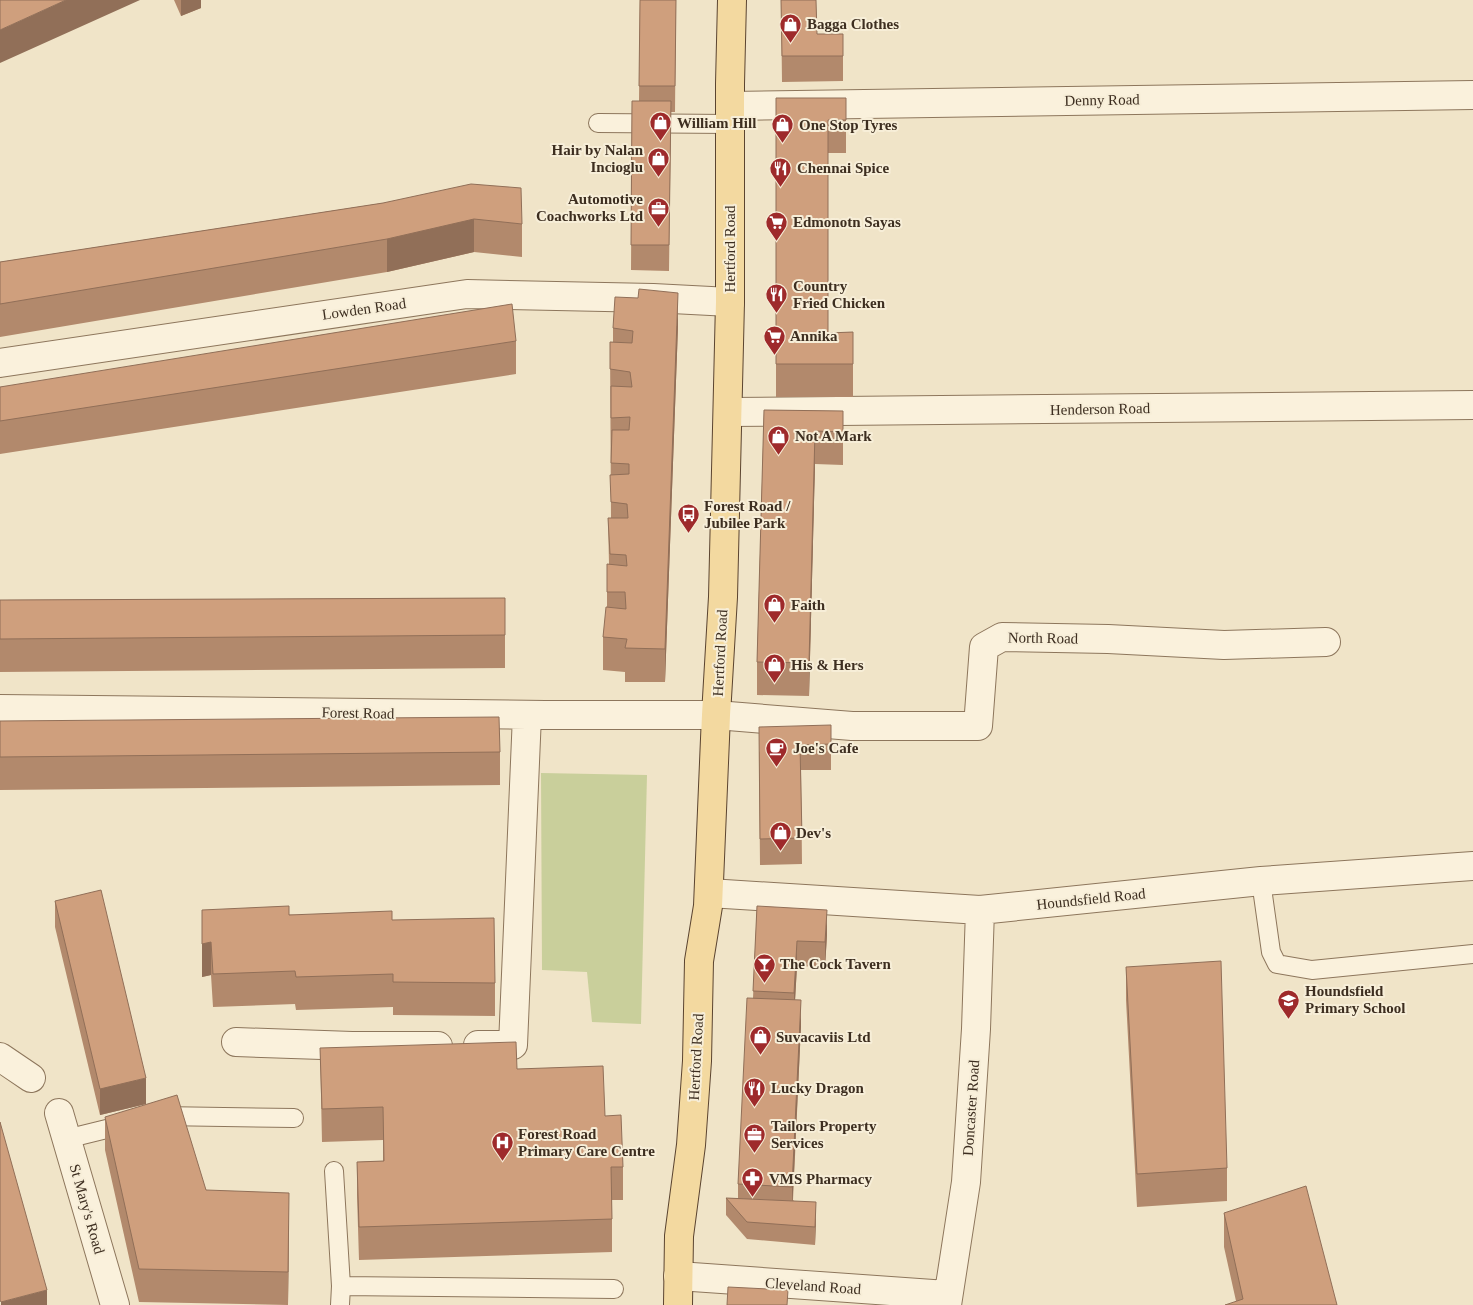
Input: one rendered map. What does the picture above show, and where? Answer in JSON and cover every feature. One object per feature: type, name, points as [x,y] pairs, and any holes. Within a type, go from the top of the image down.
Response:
[{"type":"main road","name":"Hertford Road","points":[[678,1305],[679,1236],[691,1145],[697,1061],[699,961],[709,893],[723,596],[730,302],[732,0]]},
{"type":"street","name":"Denny Road","points":[[730,116],[1473,95]]},
{"type":"street","name":"Lowden Road","points":[[0,363],[467,294],[653,298],[730,302]]},
{"type":"street","name":"Henderson Road","points":[[728,412],[1473,405]]},
{"type":"street","name":"North Road","points":[[716,716],[852,726],[978,726],[984,646],[1002,637],[1108,639],[1224,645],[1326,642]]},
{"type":"street","name":"Forest Road","points":[[0,710],[716,716]]},
{"type":"street","points":[[236,1042],[352,1046],[514,1045],[527,715]]},
{"type":"street","name":"Houndsfield Road","points":[[709,893],[980,910],[1261,881],[1473,866]]},
{"type":"street","name":"Doncaster Road","points":[[947,1300],[966,1182],[976,1029],[980,910]]},
{"type":"street","points":[[0,1057],[32,1078]]},
{"type":"street","name":"St Mary's Road","points":[[59,1113],[116,1305]]},
{"type":"street","name":"Cleveland Road","points":[[678,1276],[947,1300]]},
{"type":"lane","points":[[598,123],[730,116]]},
{"type":"lane","points":[[1261,881],[1271,952],[1277,964],[1312,970],[1473,954]]},
{"type":"lane","points":[[66,1139],[160,1116],[294,1118]]},
{"type":"lane","points":[[334,1171],[340,1305]]},
{"type":"lane","points":[[340,1286],[614,1289]]},
{"type":"green space","points":[[541,773],[647,775],[641,1024],[592,1022],[587,972],[542,970]]},
{"type":"building","points":[[0,0],[66,0],[0,30]]},
{"type":"building","points":[[640,0],[676,0],[675,86],[639,86]]},
{"type":"building","points":[[781,0],[816,0],[817,34],[843,34],[843,56],[782,56]]},
{"type":"building","points":[[776,98],[846,98],[846,120],[828,120],[828,333],[853,332],[853,364],[776,364]]},
{"type":"building","points":[[632,101],[671,101],[669,245],[631,245]]},
{"type":"building","points":[[471,184],[521,188],[522,224],[474,219],[387,239],[0,304],[0,262],[383,203]]},
{"type":"building","points":[[639,289],[678,293],[665,649],[625,648],[627,639],[603,637],[606,607],[626,609],[625,592],[607,592],[607,564],[627,566],[626,555],[610,554],[608,518],[628,518],[627,504],[611,502],[610,475],[629,474],[629,464],[611,463],[612,430],[629,430],[630,417],[611,418],[611,386],[632,387],[630,372],[610,369],[610,342],[632,343],[633,331],[613,328],[615,297],[638,298]]},
{"type":"building","points":[[512,304],[516,341],[0,421],[0,387]]},
{"type":"building","points":[[764,410],[843,411],[843,432],[815,431],[809,663],[757,662]]},
{"type":"building","points":[[505,598],[505,635],[0,639],[0,600]]},
{"type":"building","points":[[499,717],[500,752],[0,757],[0,721]]},
{"type":"building","points":[[831,725],[831,744],[800,745],[802,838],[760,839],[759,727]]},
{"type":"building","points":[[101,890],[146,1078],[100,1089],[55,901]]},
{"type":"building","points":[[289,906],[289,915],[392,911],[392,920],[494,918],[495,983],[393,982],[393,974],[296,977],[295,971],[213,974],[211,942],[202,944],[202,910]]},
{"type":"building","points":[[757,906],[827,910],[825,942],[797,941],[794,993],[753,991]]},
{"type":"building","points":[[1221,961],[1227,1168],[1137,1174],[1126,967]]},
{"type":"building","points":[[747,998],[801,1000],[792,1187],[738,1184]]},
{"type":"building","name":"Forest Road Primary Care Centre","points":[[516,1042],[517,1069],[603,1066],[605,1116],[621,1115],[623,1167],[611,1167],[612,1219],[359,1227],[357,1162],[384,1161],[383,1107],[322,1109],[320,1048]]},
{"type":"building","points":[[177,1095],[206,1190],[289,1193],[288,1272],[139,1269],[105,1117]]},
{"type":"building","points":[[0,1122],[47,1290],[1,1302],[0,1300]]},
{"type":"building","points":[[1306,1186],[1337,1305],[1225,1305],[1243,1299],[1224,1213]]},
{"type":"building","points":[[726,1198],[816,1202],[815,1227],[747,1222]]},
{"type":"building","points":[[728,1287],[788,1290],[787,1305],[727,1305]]},
{"type":"place","name":"Bagga Clothes","points":[[791,43]]},
{"type":"place","name":"William Hill","points":[[661,142]]},
{"type":"place","name":"One Stop Tyres","points":[[783,144]]},
{"type":"place","name":"Hair by Nalan Incioglu","points":[[659,178]]},
{"type":"place","name":"Chennai Spice","points":[[781,187]]},
{"type":"place","name":"Automotive Coachworks Ltd","points":[[659,227]]},
{"type":"place","name":"Edmonotn Sayas","points":[[777,241]]},
{"type":"place","name":"Country Fried Chicken","points":[[777,314]]},
{"type":"place","name":"Annika","points":[[774,355]]},
{"type":"place","name":"Not A Mark","points":[[779,455]]},
{"type":"place","name":"Forest Road / Jubilee Park","points":[[688,534]]},
{"type":"place","name":"Faith","points":[[775,624]]},
{"type":"place","name":"His & Hers","points":[[775,684]]},
{"type":"place","name":"Joe's Cafe","points":[[777,767]]},
{"type":"place","name":"Dev's","points":[[780,852]]},
{"type":"place","name":"The Cock Tavern","points":[[764,983]]},
{"type":"place","name":"Houndsfield Primary School","points":[[1289,1019]]},
{"type":"place","name":"Suvacaviis Ltd","points":[[760,1056]]},
{"type":"place","name":"Lucky Dragon","points":[[755,1107]]},
{"type":"place","name":"Tailors Property Services","points":[[755,1154]]},
{"type":"place","name":"Forest Road Primary Care Centre","points":[[502,1162]]},
{"type":"place","name":"VMS Pharmacy","points":[[753,1198]]}]
